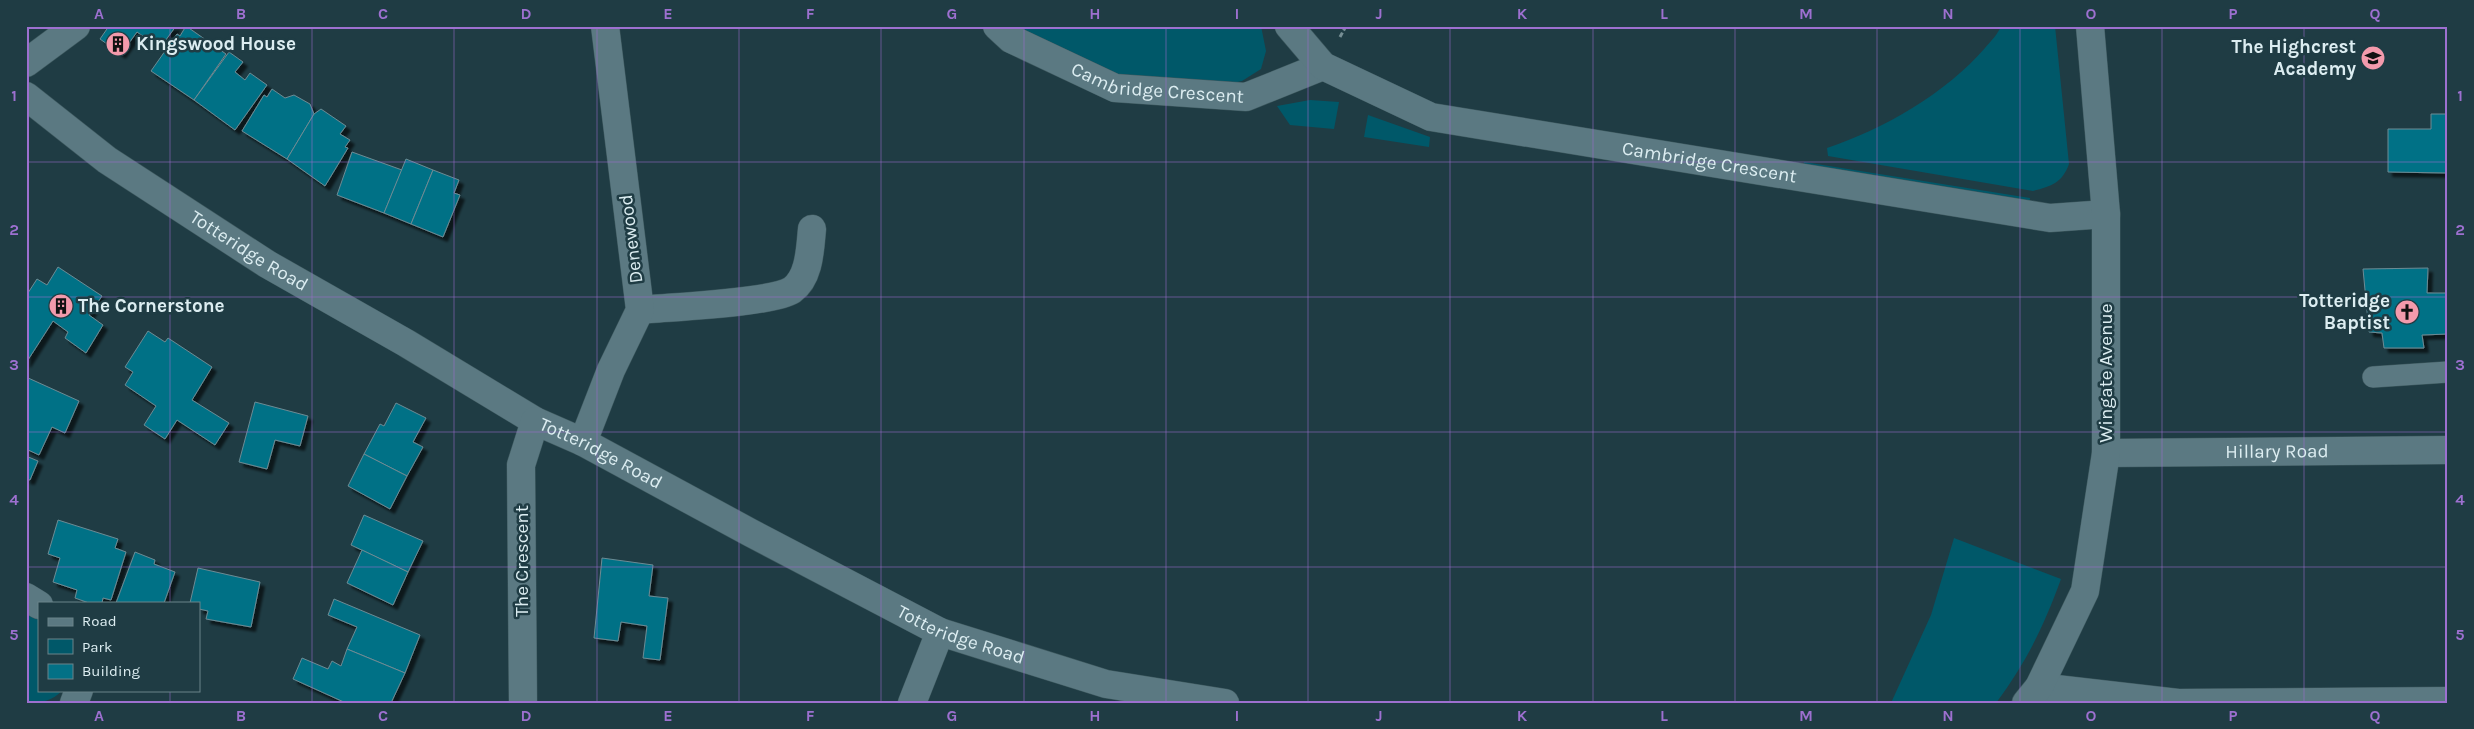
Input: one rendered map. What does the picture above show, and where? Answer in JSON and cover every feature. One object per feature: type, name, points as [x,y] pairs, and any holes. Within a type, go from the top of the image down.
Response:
[{"type":"street","points":[[26,63],[76,26]]},
{"type":"street","name":"Denewood","points":[[583,442],[610,370],[640,310],[605,26]]},
{"type":"street","name":"Cambridge Crescent","points":[[998,26],[1011,39],[1115,88],[1246,97],[1323,66]]},
{"type":"street","name":"Cambridge Crescent","points":[[1289,26],[1323,66],[1431,117],[2050,218],[2106,214]]},
{"type":"street","name":"Wingate Avenue","points":[[2032,695],[2085,591],[2106,453],[2106,214],[2090,26]]},
{"type":"street","name":"Totteridge Road","points":[[28,103],[107,160],[267,264],[406,343],[535,421],[583,442],[743,529],[940,632],[1106,684],[1224,703]]},
{"type":"street","points":[[640,310],[771,298],[793,289],[806,270],[812,229]]},
{"type":"street","name":"The Crescent","points":[[523,703],[521,465],[535,421]]},
{"type":"street","name":"Hillary Road","points":[[2106,453],[2448,450]]},
{"type":"street","points":[[26,597],[38,604]]},
{"type":"street","points":[[912,703],[940,632]]},
{"type":"street","points":[[2032,695],[2178,702],[2448,701]]},
{"type":"lane","points":[[2372,377],[2448,372]]},
{"type":"green space","points":[[1003,26],[1261,26],[1266,51],[1261,69],[1242,81],[1201,90],[1148,85],[1065,63]]},
{"type":"green space","points":[[2001,26],[2055,26],[2069,164],[2060,180],[2033,191],[1828,156],[1827,148],[1892,120],[1913,108],[1952,80],[1992,40]]},
{"type":"green space","points":[[1310,100],[1339,102],[1334,129],[1290,125],[1277,106]]},
{"type":"green space","points":[[1368,115],[1430,137],[1429,147],[1364,137]]},
{"type":"green space","points":[[1804,162],[2030,198],[2029,207],[1803,169]]},
{"type":"green space","points":[[1954,538],[2061,579],[2041,629],[2007,688],[1996,703],[1891,703],[1931,615]]},
{"type":"green space","points":[[26,614],[38,620],[38,692],[60,692],[46,701],[26,703]]},
{"type":"building","name":"Kingswood House","points":[[109,26],[176,26],[160,48],[137,32],[121,54],[100,39]]},
{"type":"building","points":[[186,26],[226,54],[194,100],[151,71],[177,34],[180,36]]},
{"type":"building","points":[[229,52],[243,62],[235,72],[245,80],[250,73],[267,85],[235,130],[194,100]]},
{"type":"building","points":[[272,89],[285,98],[294,95],[310,104],[314,114],[287,159],[242,131],[264,95],[267,97]]},
{"type":"building","points":[[321,109],[346,126],[340,134],[350,140],[345,147],[348,148],[325,186],[287,159],[314,114]]},
{"type":"building","points":[[2431,114],[2448,114],[2448,173],[2388,172],[2388,129],[2431,129]]},
{"type":"building","points":[[352,152],[402,170],[384,213],[337,195]]},
{"type":"building","points":[[406,159],[433,170],[411,224],[384,213]]},
{"type":"building","points":[[433,170],[459,180],[454,193],[460,195],[443,237],[411,224]]},
{"type":"building","name":"The Cornerstone","points":[[58,267],[102,296],[89,315],[103,325],[86,353],[65,338],[68,332],[53,321],[26,363],[26,296],[37,279],[47,285]]},
{"type":"building","name":"Totteridge Baptist","points":[[2428,268],[2427,293],[2448,293],[2448,334],[2422,335],[2424,348],[2384,348],[2382,333],[2369,332],[2363,269]]},
{"type":"building","points":[[148,331],[165,342],[168,338],[212,367],[192,400],[229,423],[215,445],[177,420],[165,439],[144,425],[156,406],[125,385],[133,372],[125,367]]},
{"type":"building","points":[[26,377],[79,401],[65,433],[52,427],[39,455],[26,449]]},
{"type":"building","points":[[255,402],[308,416],[300,446],[275,440],[267,469],[239,462]]},
{"type":"building","points":[[396,403],[426,418],[413,442],[423,447],[407,476],[364,454],[380,424],[384,426]]},
{"type":"building","points":[[364,454],[407,476],[390,509],[348,486]]},
{"type":"building","points":[[26,456],[38,461],[30,480],[26,479]]},
{"type":"building","points":[[364,515],[423,541],[408,572],[351,545]]},
{"type":"building","points":[[58,520],[118,539],[115,548],[126,552],[111,600],[103,598],[102,602],[86,602],[75,598],[77,590],[53,582],[60,558],[48,554]]},
{"type":"building","points":[[362,550],[408,572],[393,605],[347,583]]},
{"type":"building","points":[[135,552],[155,560],[154,564],[175,572],[164,602],[116,602]]},
{"type":"building","points":[[602,558],[653,565],[649,596],[668,598],[660,660],[643,658],[647,626],[621,622],[618,641],[594,638]]},
{"type":"building","points":[[198,568],[260,582],[251,627],[206,619],[208,611],[200,609],[200,602],[190,602]]},
{"type":"building","points":[[334,599],[420,635],[405,673],[347,649],[357,627],[328,615]]},
{"type":"building","points":[[347,649],[405,673],[391,703],[346,703],[293,679],[302,658],[328,669],[332,661],[341,666]]},
{"type":"place","name":"Kingswood House","points":[[118,44]]},
{"type":"place","name":"The Highcrest Academy","points":[[2373,58]]},
{"type":"place","name":"The Cornerstone","points":[[61,306]]},
{"type":"place","name":"Totteridge Baptist","points":[[2407,312]]}]
